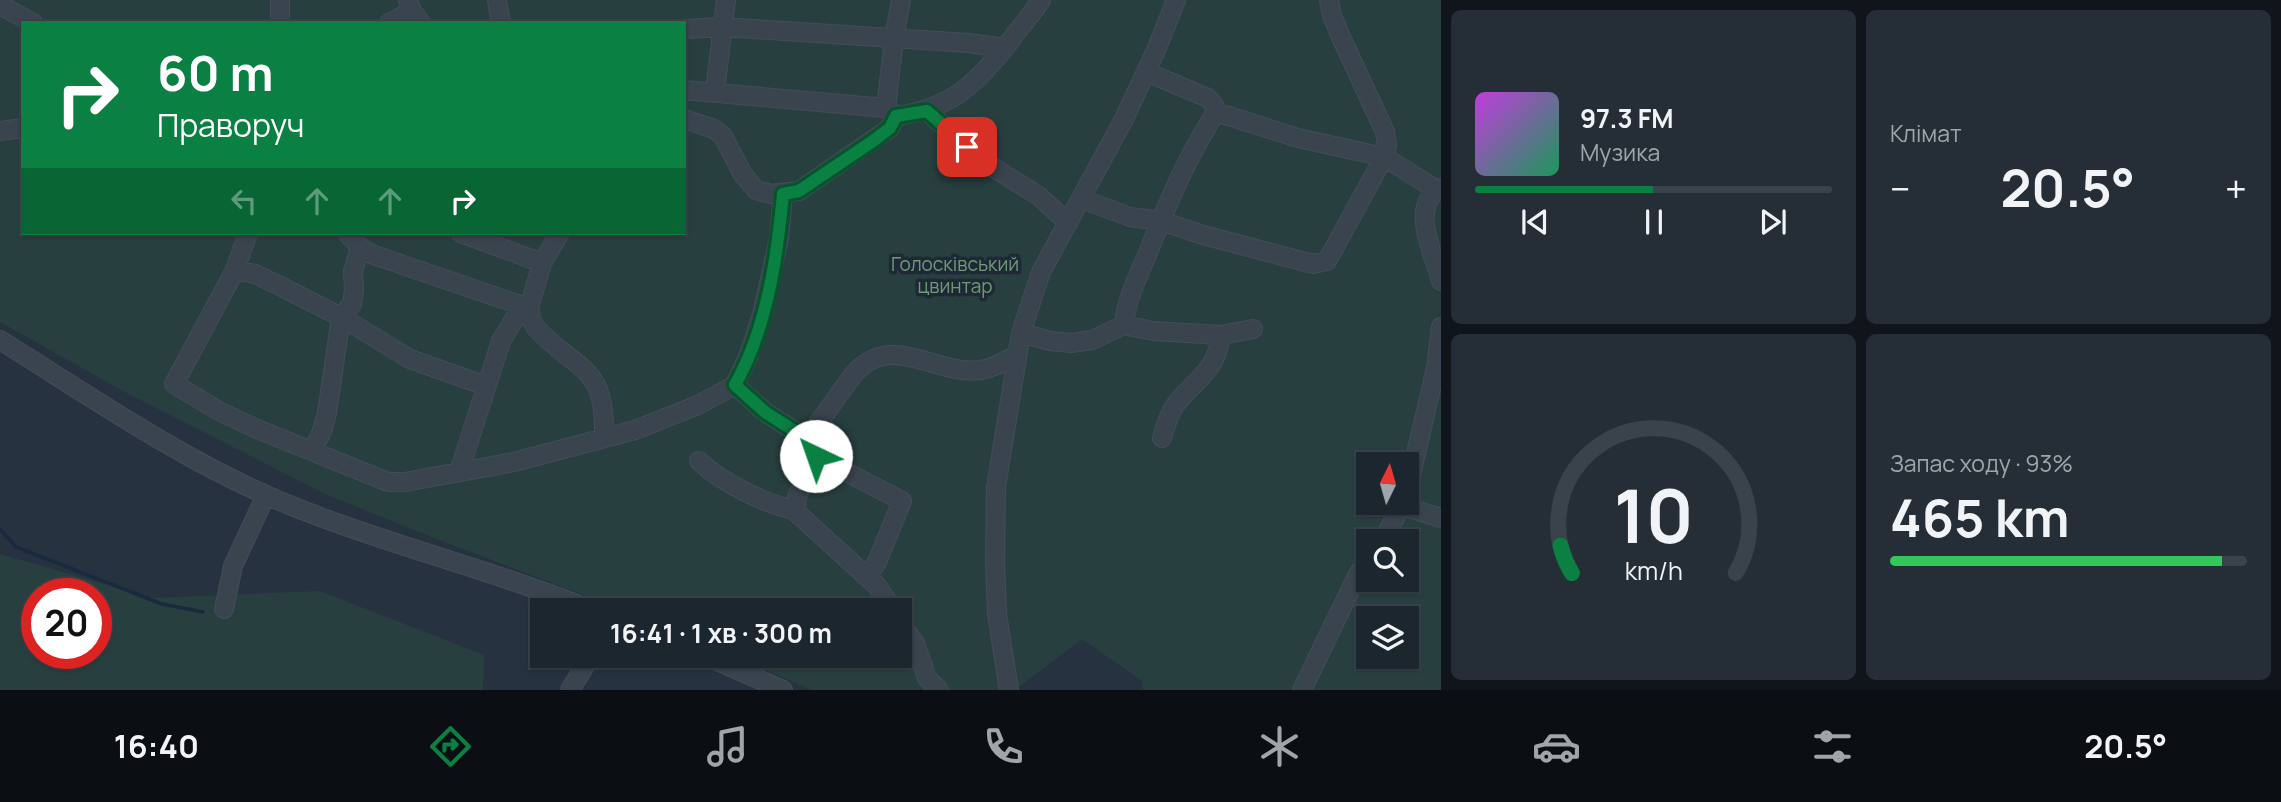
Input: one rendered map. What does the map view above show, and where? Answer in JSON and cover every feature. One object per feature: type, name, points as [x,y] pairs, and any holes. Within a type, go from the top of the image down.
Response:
[{"type":"street","points":[[8,9],[31,0]]},
{"type":"street","points":[[280,0],[281,21]]},
{"type":"street","points":[[497,0],[501,21]]},
{"type":"street","points":[[715,91],[726,0]]},
{"type":"street","points":[[686,120],[714,129],[723,136],[743,173],[756,190],[783,194],[799,191],[890,128],[894,39],[901,0]]},
{"type":"street","points":[[686,90],[715,91],[891,112],[927,111],[972,85],[1005,48],[1041,0]]},
{"type":"street","points":[[1003,688],[998,614],[996,487],[1021,332],[1041,272],[1102,162],[1146,72],[1176,0]]},
{"type":"street","points":[[1082,198],[1130,217],[1161,220],[1203,235],[1320,264],[1327,261],[1384,157],[1387,138],[1340,35],[1329,0]]},
{"type":"street","points":[[8,9],[29,21]]},
{"type":"street","points":[[393,21],[413,11]]},
{"type":"street","points":[[686,29],[723,27],[1005,48]]},
{"type":"street","points":[[1124,324],[1135,285],[1176,182],[1197,141],[1216,112],[1208,98],[1146,72]]},
{"type":"street","points":[[927,111],[967,147],[994,168],[1039,196],[1068,223]]},
{"type":"street","points":[[1216,112],[1298,138],[1384,157],[1439,189],[1425,205],[1424,221],[1441,281]]},
{"type":"street","points":[[0,131],[21,128]]},
{"type":"street","points":[[247,235],[235,270],[174,384],[219,411],[388,482],[405,482],[558,451],[635,429],[705,402],[735,385],[749,355],[763,311],[779,238],[783,194]]},
{"type":"street","points":[[349,235],[360,247],[378,256],[529,308]]},
{"type":"street","points":[[466,235],[542,264]]},
{"type":"street","points":[[559,235],[542,264],[529,308],[531,319],[536,328],[596,383],[605,412],[604,436]]},
{"type":"street","points":[[313,450],[327,412],[341,317],[352,304],[353,271],[360,247]]},
{"type":"street","points":[[235,270],[262,277],[341,317],[410,359],[485,386]]},
{"type":"street","points":[[458,472],[494,358],[507,329],[515,318],[529,308]]},
{"type":"street","points":[[1021,332],[1058,342],[1082,342],[1092,340],[1124,324],[1153,331],[1221,335],[1253,329]]},
{"type":"street","points":[[1416,452],[1436,368],[1441,327]]},
{"type":"street","points":[[1162,438],[1175,405],[1206,373],[1214,360],[1221,335]]},
{"type":"street","points":[[0,340],[145,430],[266,495],[431,556],[537,587],[563,598]]},
{"type":"street","points":[[807,439],[860,366],[881,355],[907,356],[972,370],[993,367],[1016,355]]},
{"type":"street","points":[[735,385],[765,412],[807,439],[816,456],[902,501],[877,562],[867,577]]},
{"type":"street","points":[[796,510],[799,492],[816,456]]},
{"type":"street","points":[[699,461],[714,474],[770,502],[796,510],[809,527],[867,577],[887,598]]},
{"type":"street","points":[[224,609],[233,566],[266,495]]},
{"type":"street","points":[[1419,507],[1441,518]]},
{"type":"street","points":[[1302,690],[1356,578]]},
{"type":"street","points":[[912,639],[927,678],[939,690]]},
{"type":"street","points":[[570,690],[584,668]]},
{"type":"street","points":[[733,668],[783,690]]},
{"type":"green space","name":"Голосківський цвинтар","points":[[0,0],[1441,0],[1441,690],[1143,690],[1142,681],[1082,639],[1015,690],[812,690],[761,668],[912,668],[912,598],[591,598],[325,494],[123,391],[0,322]]},
{"type":"green space","points":[[0,554],[84,578],[21,578],[21,669],[112,669],[112,586],[154,598],[320,591],[484,655],[483,690],[0,690]]},
{"type":"waterway","points":[[0,529],[16,547],[162,604],[203,612]]},
{"type":"route","points":[[816,456],[807,439],[765,412],[735,385],[749,355],[763,311],[779,238],[783,194],[799,191],[873,141],[890,128],[896,116],[927,111],[967,147]]}]
